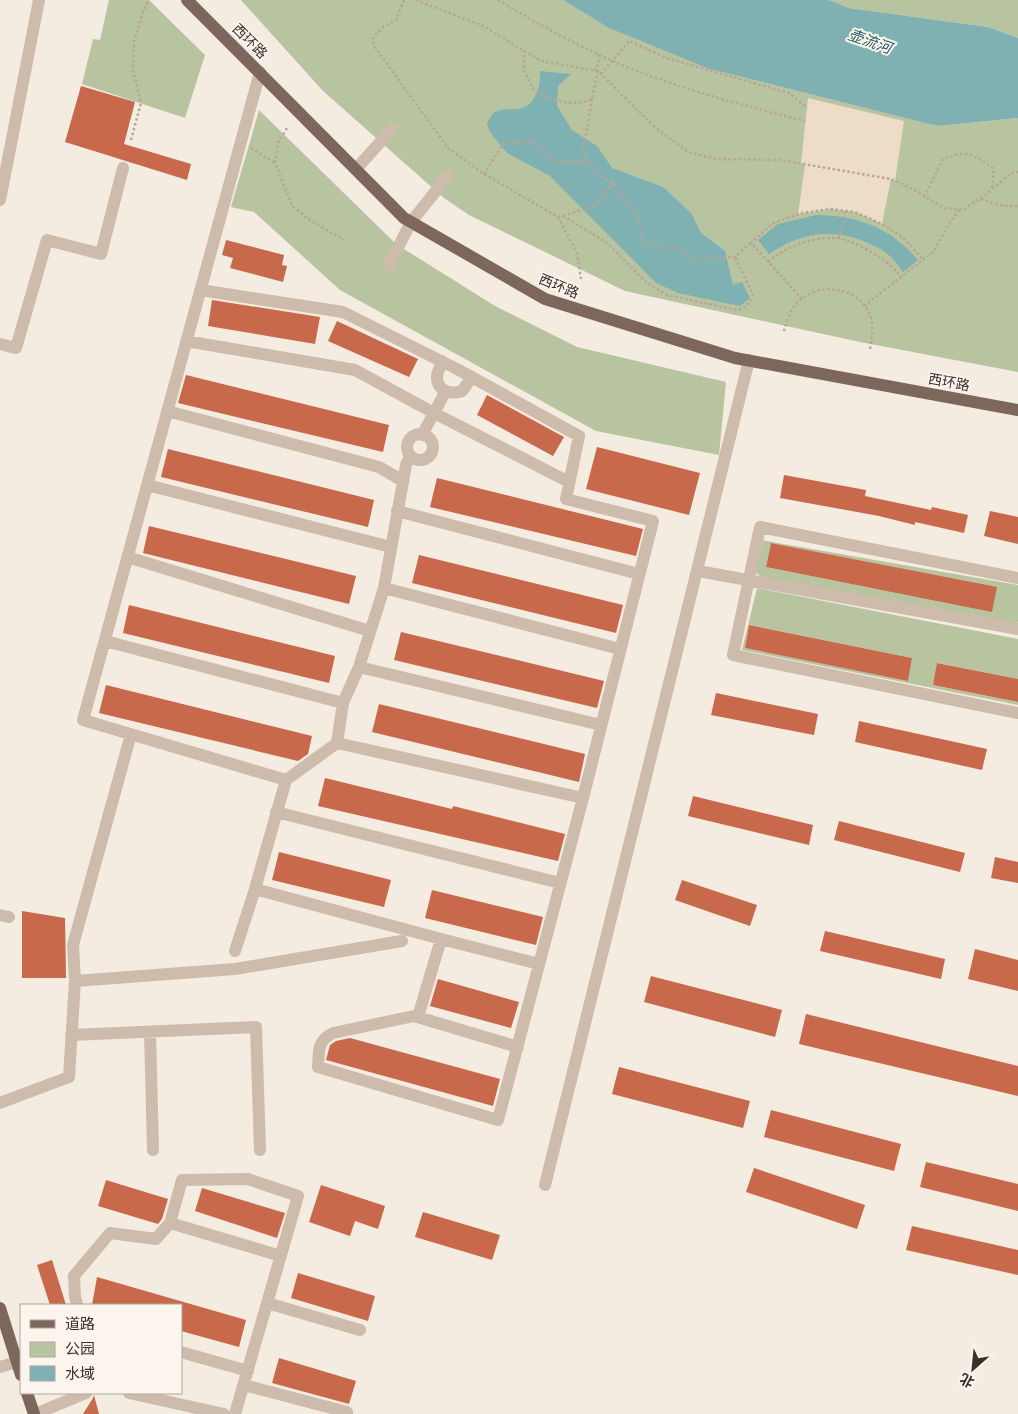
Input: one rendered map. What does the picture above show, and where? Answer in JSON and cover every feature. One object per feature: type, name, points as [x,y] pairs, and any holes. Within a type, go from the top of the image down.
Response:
[{"type":"main road","name":"西环路","points":[[187,0],[404,218],[545,299],[735,358],[1018,410]]},
{"type":"main road","points":[[0,1308],[20,1372]]},
{"type":"main road","points":[[27,1394],[34,1414]]},
{"type":"street","points":[[0,200],[40,0]]},
{"type":"street","points":[[260,72],[83,720],[286,780]]},
{"type":"street","points":[[356,169],[393,128]]},
{"type":"street","points":[[0,344],[16,348],[47,240],[101,254],[122,168]]},
{"type":"street","points":[[390,265],[411,222],[448,176]]},
{"type":"street","points":[[200,290],[343,312],[442,361],[579,436],[566,499],[653,520],[518,1047],[498,1120],[318,1067],[319,1047],[324,1037],[333,1033],[414,1016],[518,1047]]},
{"type":"street","points":[[186,341],[355,370],[569,482]]},
{"type":"street","points":[[545,1185],[749,360]]},
{"type":"street","points":[[442,361],[437,380],[439,385],[446,391],[452,393],[462,391],[472,377]]},
{"type":"street","points":[[422,434],[446,391]]},
{"type":"street","points":[[167,411],[379,467],[403,481]]},
{"type":"street","points":[[422,434],[430,439],[432,451],[423,460],[419,460],[410,456],[407,450],[408,441],[414,436],[422,434]]},
{"type":"street","points":[[235,951],[286,780],[337,743],[343,703],[360,666],[384,588],[406,465],[410,456]]},
{"type":"street","points":[[147,485],[391,547]]},
{"type":"street","points":[[398,511],[639,574]]},
{"type":"street","points":[[1018,578],[760,527],[733,655],[1018,713]]},
{"type":"street","points":[[127,557],[370,631]]},
{"type":"street","points":[[698,571],[1018,630]]},
{"type":"street","points":[[384,588],[620,649]]},
{"type":"street","points":[[105,640],[343,703]]},
{"type":"street","points":[[360,666],[601,725]]},
{"type":"street","points":[[0,1103],[69,1077],[75,981],[73,944],[131,734]]},
{"type":"street","points":[[337,743],[582,798]]},
{"type":"street","points":[[276,812],[560,883]]},
{"type":"street","points":[[255,889],[539,964]]},
{"type":"street","points":[[418,1017],[441,939]]},
{"type":"street","points":[[75,981],[235,969],[402,941]]},
{"type":"street","points":[[71,1035],[256,1027],[260,1150]]},
{"type":"street","points":[[150,1032],[153,1150]]},
{"type":"street","points":[[77,1304],[74,1296],[74,1276],[110,1233],[156,1239],[170,1223],[182,1180],[248,1179],[298,1196],[235,1414]]},
{"type":"street","points":[[170,1223],[281,1256]]},
{"type":"street","points":[[267,1303],[360,1330]]},
{"type":"street","points":[[182,1352],[248,1371]]},
{"type":"street","points":[[0,1367],[17,1362]]},
{"type":"street","points":[[244,1385],[347,1412]]},
{"type":"street","points":[[34,1414],[84,1394]]},
{"type":"street","points":[[134,1394],[224,1414]]},
{"type":"path","points":[[131,140],[141,103],[133,71],[134,41],[143,12],[149,0]]},
{"type":"path","points":[[404,0],[396,20],[383,27],[373,38],[374,46],[448,148],[484,174],[558,217],[577,253],[581,279]]},
{"type":"path","points":[[416,0],[482,26],[541,61],[598,72],[656,128],[688,152],[716,159],[780,160],[891,179],[944,208],[959,210],[964,210],[980,199],[1011,173],[1018,172]]},
{"type":"path","points":[[498,0],[555,34],[636,71],[712,97],[805,121]]},
{"type":"path","points":[[598,72],[613,60],[629,41],[667,58],[790,93],[807,108]]},
{"type":"path","points":[[524,50],[524,70],[534,91],[563,102],[581,103],[592,99]]},
{"type":"path","points":[[599,54],[598,72],[583,153],[595,172],[614,183],[637,215],[644,243],[676,248],[698,260],[735,257],[773,223],[802,213],[830,209],[855,212],[882,224],[905,239],[924,261]]},
{"type":"path","points":[[287,128],[278,143],[275,162],[292,206],[311,221],[346,241]]},
{"type":"path","points":[[484,174],[503,144],[531,141],[557,162],[588,161]]},
{"type":"path","points":[[240,143],[257,150],[275,162]]},
{"type":"path","points":[[924,196],[943,159],[960,153],[976,156],[994,169],[992,189]]},
{"type":"path","points":[[558,217],[596,205],[614,183]]},
{"type":"path","points":[[980,199],[1009,207],[1018,206]]},
{"type":"path","points":[[864,306],[924,261],[933,252],[948,224],[959,210]]},
{"type":"path","points":[[839,238],[845,211]]},
{"type":"path","points":[[563,216],[607,243],[647,283],[667,295],[737,310],[746,307],[753,295],[735,257]]},
{"type":"path","points":[[768,262],[785,248],[806,241],[839,238],[851,242],[884,261],[902,277]]},
{"type":"path","points":[[751,243],[802,299]]},
{"type":"path","points":[[784,331],[790,313],[802,299],[810,293],[824,288],[838,289],[852,294],[870,315],[873,329],[870,349]]},
{"type":"green space","points":[[109,0],[149,0],[205,55],[185,118],[82,84],[93,39],[100,40]]},
{"type":"green space","points":[[241,0],[563,0],[607,27],[938,126],[1018,118],[1018,372],[860,342],[625,291],[469,215],[444,198],[323,91]]},
{"type":"green space","points":[[829,0],[1018,0],[1018,38],[988,27],[849,8]]},
{"type":"green space","points":[[259,110],[396,244],[495,306],[577,347],[726,382],[719,455],[596,431],[340,290],[254,212],[231,207]]},
{"type":"green space","points":[[761,540],[1018,585],[1018,621],[1017,625],[761,577],[754,571]],"holes":[[[771,543],[893,567],[888,591],[766,567]]]},
{"type":"green space","points":[[757,588],[1018,639],[1018,679],[938,663],[933,685],[1018,702],[1018,705],[742,650]],"holes":[[[749,625],[912,658],[908,680],[745,648]]]},
{"type":"shaded area","points":[[808,98],[904,121],[895,181],[891,179],[882,224],[855,212],[830,209],[798,214],[805,165],[801,163]]},
{"type":"water","name":"壶流河","points":[[563,0],[829,0],[849,8],[988,27],[1018,38],[1018,118],[938,126],[707,68],[607,27]]},
{"type":"water","points":[[540,71],[571,74],[558,86],[557,106],[572,130],[597,146],[612,168],[663,187],[691,213],[701,233],[725,251],[733,285],[742,282],[750,298],[740,306],[678,293],[656,283],[550,176],[507,153],[490,132],[487,123],[497,111],[518,109],[529,104],[533,100],[540,83]]},
{"type":"water","points":[[816,215],[846,218],[873,226],[896,239],[918,260],[903,272],[883,251],[868,243],[842,235],[829,234],[804,237],[792,241],[769,254],[758,240],[778,224]]},
{"type":"building","points":[[81,86],[135,102],[124,144],[191,164],[187,180],[65,142]]},
{"type":"building","points":[[226,240],[284,255],[282,265],[287,266],[283,282],[230,268],[233,258],[222,255]]},
{"type":"building","points":[[212,300],[320,317],[315,344],[208,326]]},
{"type":"building","points":[[337,321],[418,359],[409,377],[328,341]]},
{"type":"building","points":[[186,375],[389,425],[383,452],[178,403]]},
{"type":"building","points":[[487,395],[564,437],[553,456],[477,415]]},
{"type":"building","points":[[597,447],[700,473],[689,515],[586,489]]},
{"type":"building","points":[[168,449],[374,500],[368,527],[161,477]]},
{"type":"building","points":[[784,475],[866,490],[865,496],[931,510],[932,507],[968,515],[964,533],[915,522],[915,525],[879,516],[780,498]]},
{"type":"building","points":[[437,478],[643,529],[636,556],[430,507]]},
{"type":"building","points":[[990,511],[1018,517],[1018,544],[984,536]]},
{"type":"building","points":[[149,526],[356,576],[349,604],[143,553]]},
{"type":"building","points":[[771,543],[997,587],[992,612],[766,567]]},
{"type":"building","points":[[419,555],[623,605],[616,633],[412,583]]},
{"type":"building","points":[[129,605],[335,656],[329,683],[123,633]]},
{"type":"building","points":[[749,625],[912,658],[908,681],[745,648]]},
{"type":"building","points":[[401,632],[604,681],[597,708],[394,660]]},
{"type":"building","points":[[937,663],[1018,679],[1018,702],[933,685]]},
{"type":"building","points":[[106,685],[312,736],[308,754],[298,761],[99,713]]},
{"type":"building","points":[[716,693],[818,714],[814,735],[711,715]]},
{"type":"building","points":[[379,704],[585,754],[579,782],[372,732]]},
{"type":"building","points":[[859,721],[987,749],[982,770],[855,742]]},
{"type":"building","points":[[325,778],[452,809],[453,806],[565,834],[558,861],[318,806]]},
{"type":"building","points":[[693,796],[813,825],[809,845],[688,816]]},
{"type":"building","points":[[839,821],[965,853],[960,872],[834,840]]},
{"type":"building","points":[[279,852],[391,880],[384,907],[272,880]]},
{"type":"building","points":[[995,857],[1018,862],[1018,883],[991,878]]},
{"type":"building","points":[[682,880],[757,905],[750,926],[675,900]]},
{"type":"building","points":[[432,890],[543,917],[536,945],[425,918]]},
{"type":"building","points":[[22,911],[65,918],[66,978],[22,978]]},
{"type":"building","points":[[825,931],[945,959],[941,979],[820,951]]},
{"type":"building","points":[[975,949],[1018,960],[1018,991],[968,979]]},
{"type":"building","points":[[651,976],[782,1010],[775,1037],[644,1002]]},
{"type":"building","points":[[438,979],[519,1002],[511,1028],[430,1006]]},
{"type":"building","points":[[806,1014],[1018,1066],[1018,1096],[799,1044]]},
{"type":"building","points":[[350,1038],[500,1079],[493,1106],[326,1060],[330,1045],[336,1041]]},
{"type":"building","points":[[619,1067],[750,1101],[743,1128],[612,1094]]},
{"type":"building","points":[[771,1110],[901,1144],[894,1171],[764,1137]]},
{"type":"building","points":[[926,1162],[1018,1184],[1018,1211],[920,1187]]},
{"type":"building","points":[[754,1168],[865,1205],[857,1229],[746,1192]]},
{"type":"building","points":[[106,1180],[168,1199],[162,1219],[158,1224],[98,1206]]},
{"type":"building","points":[[321,1185],[385,1206],[378,1229],[355,1221],[350,1236],[309,1222]]},
{"type":"building","points":[[202,1188],[285,1213],[277,1238],[195,1211]]},
{"type":"building","points":[[423,1212],[500,1235],[492,1260],[415,1237]]},
{"type":"building","points":[[912,1226],[1018,1250],[1018,1275],[906,1250]]},
{"type":"building","points":[[52,1260],[66,1304],[50,1304],[37,1265]]},
{"type":"building","points":[[298,1273],[375,1296],[368,1321],[291,1298]]},
{"type":"building","points":[[97,1277],[246,1320],[239,1347],[182,1331],[182,1304],[92,1304]]},
{"type":"building","points":[[279,1358],[356,1381],[349,1404],[272,1383]]},
{"type":"building","points":[[94,1395],[99,1414],[83,1414],[93,1398]]}]
